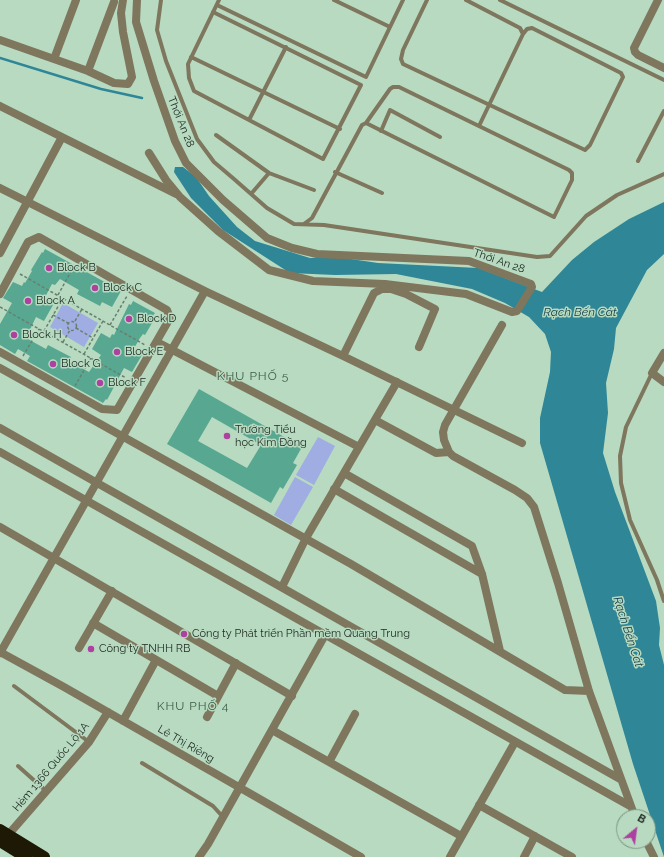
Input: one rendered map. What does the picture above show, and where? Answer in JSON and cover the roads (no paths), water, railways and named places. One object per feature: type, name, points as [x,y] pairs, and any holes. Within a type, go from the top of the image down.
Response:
[{"type":"highway","points":[[3,835],[26,857]]},
{"type":"highway","points":[[3,835],[44,857]]},
{"type":"street","points":[[54,60],[76,0]]},
{"type":"street","name":"Thới An 28","points":[[137,0],[136,15],[138,30],[167,118],[186,163],[223,200],[267,238],[292,248],[317,254],[469,261],[531,284],[532,287],[517,311],[512,312],[466,294],[386,284],[313,281],[269,270],[218,232],[180,196],[166,180],[149,153]]},
{"type":"street","points":[[658,0],[634,48],[634,52],[664,68]]},
{"type":"street","points":[[0,40],[88,71],[114,83],[128,84],[131,81],[122,32],[119,1]]},
{"type":"street","points":[[88,71],[119,1]]},
{"type":"street","points":[[0,106],[180,196]]},
{"type":"street","points":[[0,253],[62,137]]},
{"type":"street","points":[[0,188],[205,291],[397,382],[522,444]]},
{"type":"street","points":[[0,294],[28,242],[39,237],[167,310],[170,318],[117,410],[102,409],[0,352]]},
{"type":"street","points":[[343,356],[374,293],[382,289],[391,289],[406,294],[435,309],[436,311],[419,347]]},
{"type":"street","points":[[0,652],[205,291]]},
{"type":"street","points":[[448,452],[443,432],[453,410],[502,325]]},
{"type":"street","points":[[155,346],[171,350],[359,447]]},
{"type":"street","points":[[664,353],[652,373],[664,382]]},
{"type":"street","points":[[0,368],[306,538],[565,690],[589,691]]},
{"type":"street","points":[[282,587],[306,538],[397,382]]},
{"type":"street","points":[[375,420],[436,452],[448,452],[515,490],[527,498],[534,507],[558,583],[589,691],[631,809]]},
{"type":"street","points":[[0,428],[620,779]]},
{"type":"street","points":[[0,452],[630,806]]},
{"type":"street","points":[[344,473],[472,546],[482,574],[500,651]]},
{"type":"street","points":[[334,489],[482,574]]},
{"type":"street","points":[[0,527],[292,696]]},
{"type":"street","points":[[79,648],[112,591]]},
{"type":"street","points":[[93,623],[218,696]]},
{"type":"street","points":[[199,857],[240,788],[325,635]]},
{"type":"street","name":"Lê Thị Riêng","points":[[0,652],[361,857]]},
{"type":"street","points":[[122,721],[156,660]]},
{"type":"street","points":[[207,717],[236,663]]},
{"type":"street","name":"Hẻm 1366 Quốc Lộ 1A","points":[[3,835],[46,791],[89,742],[108,712]]},
{"type":"street","points":[[329,762],[355,714]]},
{"type":"street","points":[[272,730],[462,836]]},
{"type":"street","points":[[450,857],[515,742]]},
{"type":"street","points":[[479,805],[572,857]]},
{"type":"street","points":[[524,857],[535,836]]},
{"type":"lane","points":[[161,0],[157,30],[166,61],[197,139],[214,162],[267,208],[294,224],[324,225],[530,256],[550,256],[586,216],[616,195],[647,183],[664,174]]},
{"type":"lane","points":[[334,0],[390,27]]},
{"type":"lane","points":[[213,12],[361,85],[340,129],[323,158],[194,91],[189,78],[188,64],[191,57],[213,12],[218,2],[366,77],[403,0]]},
{"type":"lane","points":[[427,0],[403,50],[401,58],[403,64],[489,104],[585,150],[590,145],[597,132],[623,77],[621,73],[532,28],[527,29],[523,34],[489,104],[479,126]]},
{"type":"lane","points":[[466,0],[520,28],[523,34]]},
{"type":"lane","points":[[500,0],[664,80]]},
{"type":"lane","points":[[249,120],[286,47]]},
{"type":"lane","points":[[191,57],[340,129]]},
{"type":"lane","points":[[304,224],[312,218],[335,172],[362,125],[366,123],[390,89],[394,87],[399,87],[569,170],[572,173],[572,180],[554,217],[366,123]]},
{"type":"lane","points":[[381,131],[390,110],[440,137]]},
{"type":"lane","points":[[638,161],[664,111]]},
{"type":"lane","points":[[216,135],[269,173],[314,190]]},
{"type":"lane","points":[[335,172],[382,193]]},
{"type":"lane","points":[[251,194],[269,173]]},
{"type":"lane","points":[[652,373],[626,427],[620,456],[621,483],[630,520],[658,580],[664,601]]},
{"type":"lane","points":[[14,686],[89,742]]},
{"type":"lane","points":[[142,763],[213,806],[223,817]]},
{"type":"lane","points":[[18,766],[46,791]]},
{"type":"water","name":"Rạch Bến Cát","points":[[175,167],[183,167],[196,177],[209,196],[237,227],[255,241],[310,258],[337,257],[378,263],[478,268],[542,292],[572,260],[594,242],[629,219],[664,202],[664,254],[647,270],[616,328],[614,349],[606,383],[608,413],[603,453],[615,492],[656,601],[660,628],[659,645],[664,665],[664,857],[656,833],[656,809],[648,809],[633,764],[540,443],[540,418],[550,372],[551,352],[545,334],[529,317],[505,303],[472,289],[396,274],[335,275],[290,273],[223,230],[191,198],[174,172]]},
{"type":"waterway","points":[[0,58],[101,89],[142,98]]},
{"type":"place","name":"Block B","points":[[49,268]]},
{"type":"place","name":"Block C","points":[[95,288]]},
{"type":"place","name":"Block A","points":[[28,301]]},
{"type":"place","name":"Block D","points":[[129,319]]},
{"type":"place","name":"Block H","points":[[14,335]]},
{"type":"place","name":"Block E","points":[[117,352]]},
{"type":"place","name":"Block G","points":[[53,364]]},
{"type":"place","name":"Block F","points":[[100,383]]},
{"type":"place","name":"Trường Tiểu học Kim Đồng","points":[[227,436]]},
{"type":"place","name":"Công ty Phát triển Phần mềm Quang Trung","points":[[184,634]]},
{"type":"place","name":"Công ty TNHH RB","points":[[91,649]]},
{"type":"district","name":"KHU PHỐ 5","points":[[253,376]]},
{"type":"district","name":"KHU PHỐ 4","points":[[193,706]]}]
